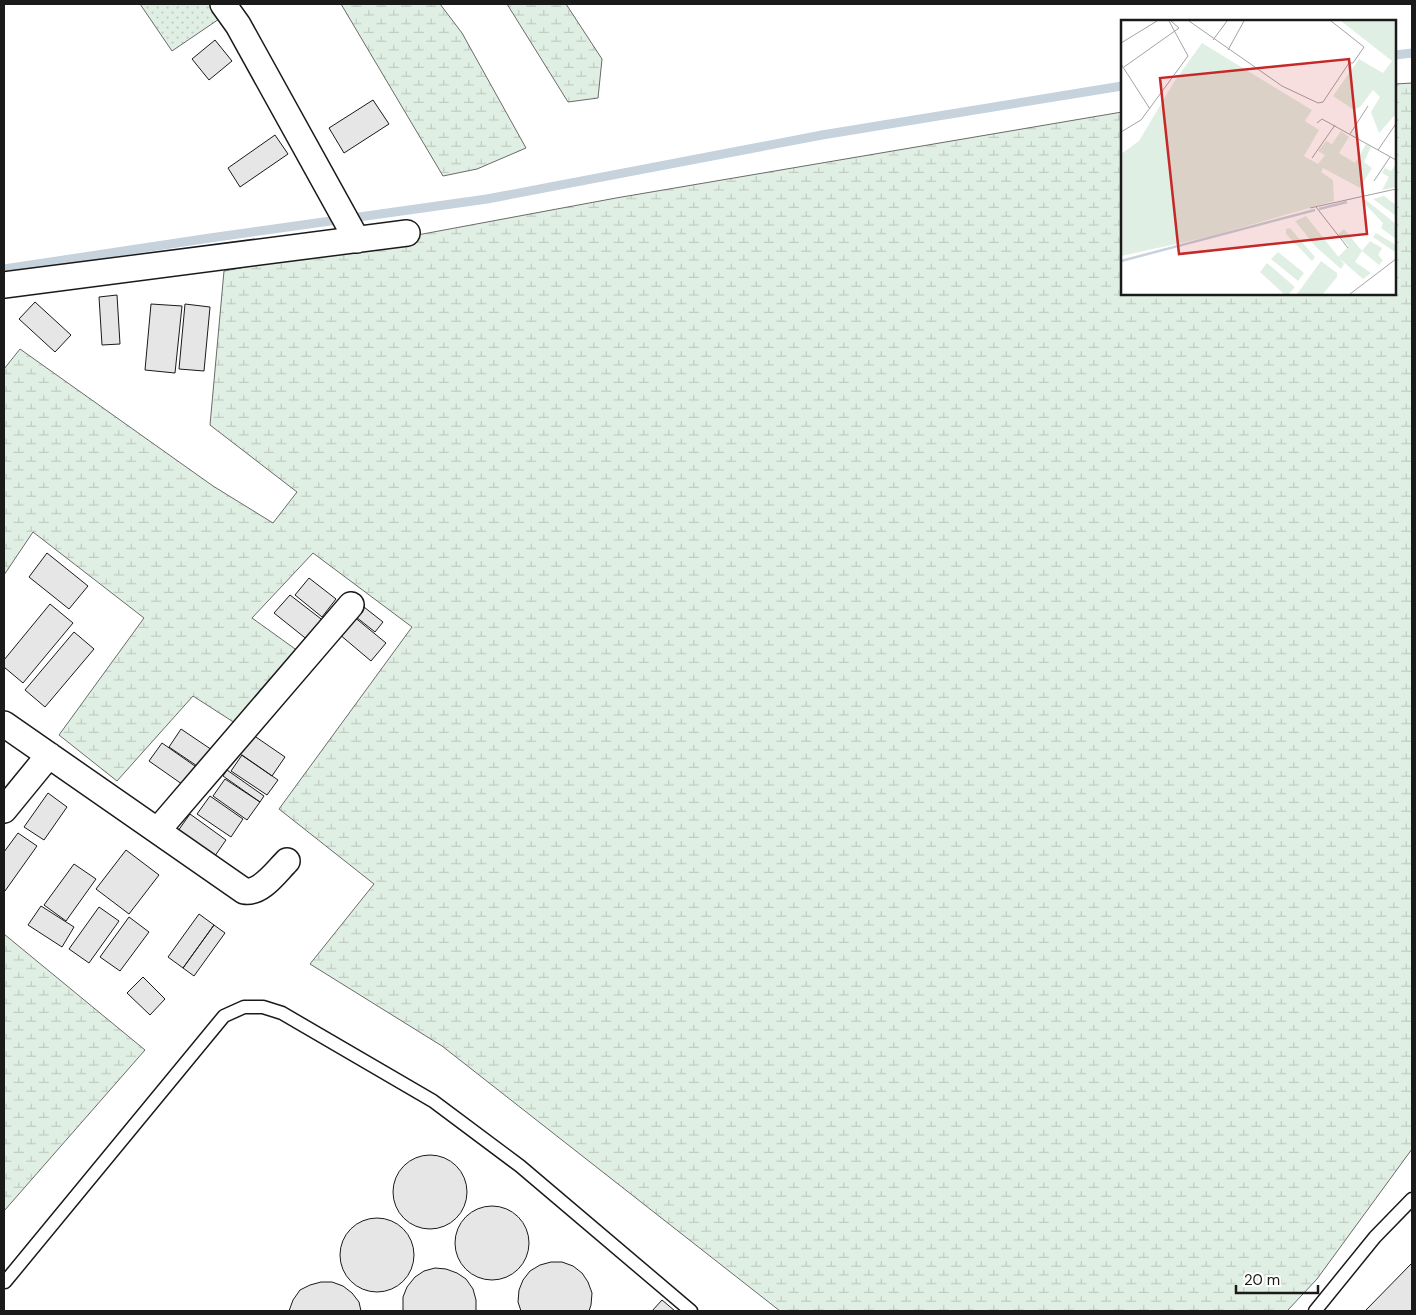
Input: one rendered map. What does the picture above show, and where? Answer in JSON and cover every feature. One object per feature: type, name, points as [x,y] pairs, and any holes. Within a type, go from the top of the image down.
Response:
[{"type":"street","points":[[223,4],[238,25],[357,240]]},
{"type":"street","points":[[4,285],[406,233]]},
{"type":"street","points":[[158,830],[351,605]]},
{"type":"street","points":[[4,724],[244,891],[260,889],[287,860]]},
{"type":"street","points":[[4,810],[49,755]]},
{"type":"lane","points":[[4,1282],[224,1016],[244,1007],[263,1007],[282,1014],[433,1100],[520,1166],[691,1311]]},
{"type":"lane","points":[[1315,1311],[1375,1238],[1412,1200]]},
{"type":"green space","points":[[140,4],[212,4],[222,17],[172,51]]},
{"type":"green space","points":[[341,4],[440,4],[462,33],[526,148],[477,169],[443,176]]},
{"type":"green space","points":[[507,4],[566,4],[602,59],[598,98],[568,102]]},
{"type":"green space","points":[[1412,83],[1412,1149],[1317,1279],[1287,1311],[780,1311],[442,1046],[310,964],[374,884],[279,809],[412,627],[313,553],[252,618],[298,651],[235,723],[193,696],[117,781],[59,735],[144,618],[33,532],[4,575],[4,369],[20,349],[213,486],[273,523],[297,492],[210,425],[224,271],[616,198],[1121,112],[1121,295],[1396,295],[1396,84]]},
{"type":"green space","points":[[4,934],[145,1050],[4,1211]]},
{"type":"building","points":[[215,40],[232,61],[209,80],[192,59]]},
{"type":"building","points":[[373,100],[389,124],[344,153],[329,128]]},
{"type":"building","points":[[275,135],[288,154],[240,187],[228,168]]},
{"type":"building","points":[[117,295],[120,344],[102,345],[99,297]]},
{"type":"building","points":[[35,302],[71,335],[55,352],[19,319]]},
{"type":"building","points":[[151,304],[182,306],[175,373],[145,370]]},
{"type":"building","points":[[185,304],[210,307],[204,371],[179,369]]},
{"type":"building","points":[[47,553],[88,586],[69,609],[29,577]]},
{"type":"building","points":[[309,578],[336,599],[322,617],[295,595]]},
{"type":"building","points":[[290,595],[325,622],[309,641],[274,613]]},
{"type":"building","points":[[50,604],[73,623],[23,683],[4,667],[4,660]]},
{"type":"building","points":[[364,607],[383,622],[375,632],[356,617]]},
{"type":"building","points":[[353,616],[386,643],[371,661],[339,634]]},
{"type":"building","points":[[74,632],[94,649],[45,707],[25,690]]},
{"type":"building","points":[[181,729],[215,752],[203,770],[169,747]]},
{"type":"building","points":[[253,735],[285,757],[272,776],[240,754]]},
{"type":"building","points":[[162,743],[202,771],[189,789],[149,761]]},
{"type":"building","points":[[242,755],[278,780],[267,795],[231,771]]},
{"type":"building","points":[[227,770],[264,796],[260,802],[223,776]]},
{"type":"building","points":[[225,779],[260,802],[247,820],[213,796]]},
{"type":"building","points":[[48,793],[67,807],[44,840],[24,827]]},
{"type":"building","points":[[210,796],[243,819],[231,837],[197,814]]},
{"type":"building","points":[[190,814],[226,840],[210,863],[173,838]]},
{"type":"building","points":[[18,833],[37,846],[5,891],[4,852]]},
{"type":"building","points":[[126,850],[159,875],[129,914],[96,889]]},
{"type":"building","points":[[74,864],[96,879],[66,921],[44,905]]},
{"type":"building","points":[[41,906],[74,927],[62,947],[28,925]]},
{"type":"building","points":[[99,907],[119,921],[89,963],[69,949]]},
{"type":"building","points":[[199,914],[214,925],[183,968],[168,957]]},
{"type":"building","points":[[129,917],[149,932],[120,971],[100,957]]},
{"type":"building","points":[[214,925],[225,933],[194,976],[183,968]]},
{"type":"building","points":[[143,977],[165,999],[150,1015],[127,993]]},
{"type":"building","points":[[430,1155],[444,1158],[456,1166],[464,1178],[467,1192],[464,1206],[456,1218],[444,1226],[430,1229],[416,1226],[404,1218],[396,1206],[393,1192],[396,1178],[404,1166],[416,1158]]},
{"type":"building","points":[[492,1206],[506,1209],[518,1217],[526,1229],[529,1243],[526,1257],[518,1269],[506,1277],[492,1280],[478,1277],[466,1269],[458,1257],[455,1243],[458,1229],[466,1217],[478,1209]]},
{"type":"building","points":[[377,1218],[391,1221],[403,1229],[411,1241],[414,1255],[411,1269],[403,1281],[391,1289],[377,1292],[363,1289],[351,1281],[343,1269],[340,1255],[343,1241],[351,1229],[363,1221]]},
{"type":"building","points":[[562,1262],[573,1266],[582,1273],[592,1293],[589,1311],[521,1311],[518,1302],[519,1290],[523,1280],[530,1271],[540,1265]]},
{"type":"building","points":[[1412,1263],[1412,1311],[1365,1311]]},
{"type":"building","points":[[435,1268],[446,1269],[466,1279],[473,1289],[476,1311],[403,1311],[403,1297],[407,1287],[415,1277],[424,1271]]},
{"type":"building","points":[[321,1282],[332,1282],[343,1286],[359,1302],[361,1311],[289,1311],[293,1300],[300,1290]]},
{"type":"building","points":[[662,1300],[675,1311],[652,1311]]},
{"type":"waterway","points":[[1396,55],[1412,53]]},
{"type":"waterway","points":[[4,269],[487,199],[822,135],[1121,86]]}]
